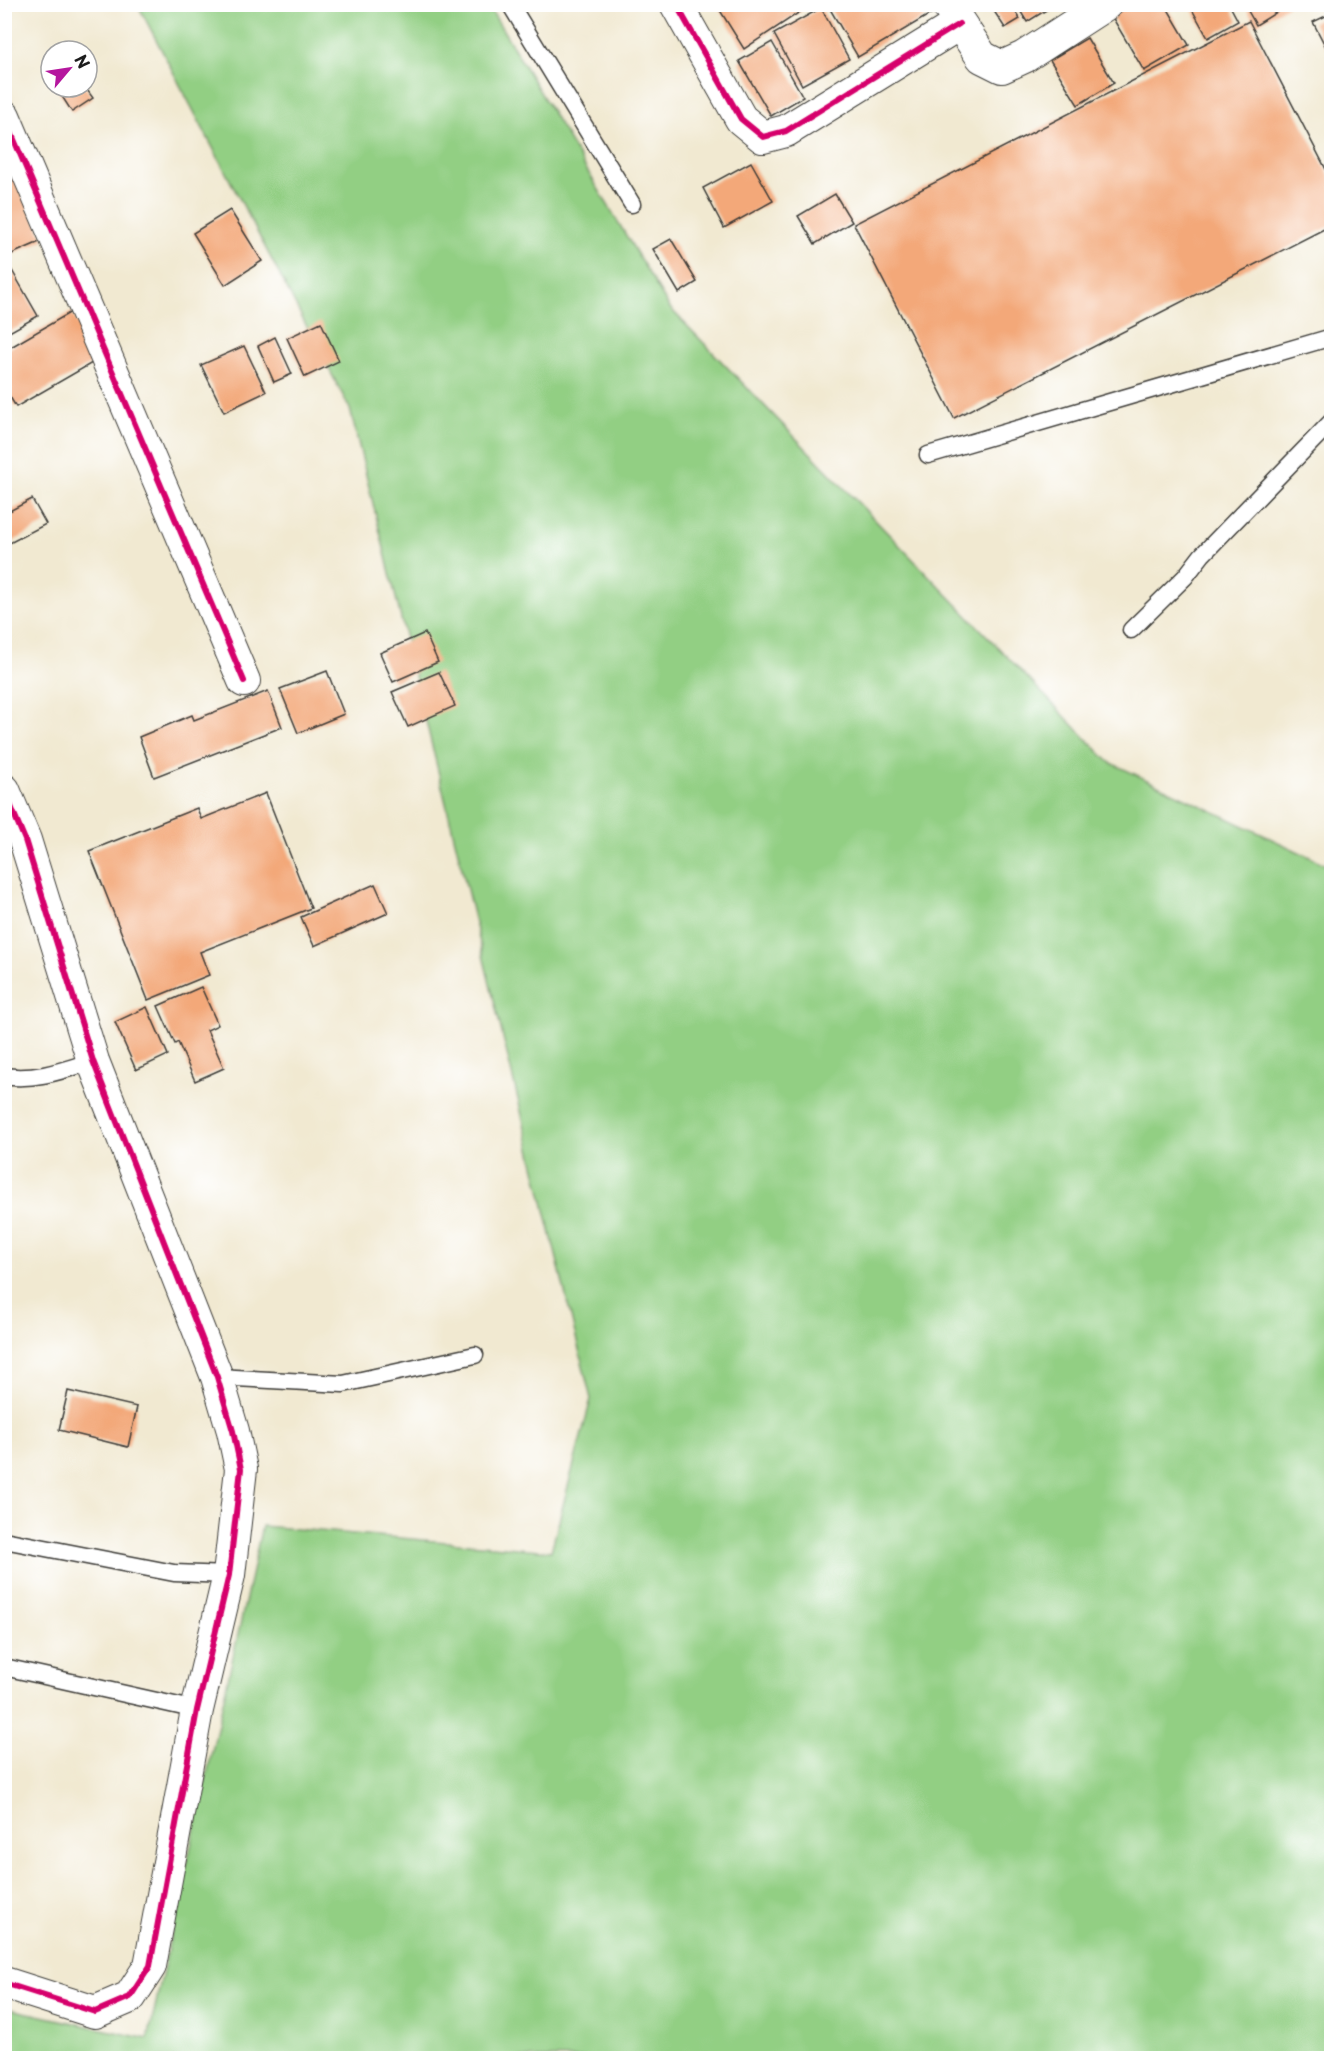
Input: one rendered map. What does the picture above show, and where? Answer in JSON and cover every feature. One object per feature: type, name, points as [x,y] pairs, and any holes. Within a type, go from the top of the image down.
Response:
[{"type":"street","points":[[676,4],[741,119],[763,137],[786,131],[953,14],[982,57],[1002,67],[1024,57],[1106,4]]},
{"type":"street","points":[[4,116],[244,681]]},
{"type":"street","points":[[4,790],[25,840],[93,1061],[217,1377],[233,1431],[241,1469],[229,1575],[197,1710],[150,1966],[130,1996],[95,2012],[4,1983]]},
{"type":"lane","points":[[510,4],[632,204]]},
{"type":"lane","points":[[928,455],[1332,337]]},
{"type":"lane","points":[[1131,630],[1185,577],[1202,555],[1332,421]]},
{"type":"lane","points":[[4,1076],[44,1076],[93,1061]]},
{"type":"lane","points":[[217,1377],[343,1384],[475,1355]]},
{"type":"lane","points":[[4,1540],[174,1573],[229,1575]]},
{"type":"lane","points":[[4,1666],[197,1710]]},
{"type":"green space","points":[[138,5],[488,5],[669,307],[1109,762],[1331,867],[1331,2058],[5,2058],[5,2008],[148,2039],[262,1526],[551,1551],[591,1399],[350,409]]},
{"type":"building","points":[[716,4],[812,4],[744,49]]},
{"type":"building","points":[[827,4],[930,4],[934,12],[858,57]]},
{"type":"building","points":[[1016,4],[1056,4],[1027,22]]},
{"type":"building","points":[[1117,4],[1165,4],[1189,45],[1144,71],[1108,10]]},
{"type":"building","points":[[1189,4],[1229,4],[1238,21],[1208,38]]},
{"type":"building","points":[[1244,4],[1290,4],[1256,25]]},
{"type":"building","points":[[990,5],[1011,5],[1020,19],[1005,28]]},
{"type":"building","points":[[821,8],[849,59],[802,85],[774,34]]},
{"type":"building","points":[[1332,13],[1332,59],[1313,22]]},
{"type":"building","points":[[1249,21],[1332,181],[1332,225],[954,418],[854,224]]},
{"type":"building","points":[[1087,38],[1114,83],[1078,105],[1050,60]]},
{"type":"building","points":[[772,42],[803,97],[771,116],[739,61]]},
{"type":"building","points":[[64,99],[92,99],[72,112]]},
{"type":"building","points":[[751,162],[773,201],[724,228],[703,188]]},
{"type":"building","points":[[15,173],[44,240],[5,257],[5,177]]},
{"type":"building","points":[[835,194],[852,222],[815,244],[798,216]]},
{"type":"building","points":[[230,210],[262,261],[225,285],[193,233]]},
{"type":"building","points":[[671,239],[697,282],[679,293],[653,249]]},
{"type":"building","points":[[6,260],[38,316],[4,335],[4,261]]},
{"type":"building","points":[[71,312],[99,359],[16,407],[4,387],[4,351]]},
{"type":"building","points":[[321,322],[339,361],[305,377],[287,338]]},
{"type":"building","points":[[275,337],[292,374],[274,382],[258,346]]},
{"type":"building","points":[[244,346],[266,392],[224,412],[201,365]]},
{"type":"building","points":[[32,499],[46,524],[4,546],[4,514]]},
{"type":"building","points":[[425,633],[438,662],[393,682],[380,653]]},
{"type":"building","points":[[327,671],[344,714],[298,733],[280,689]]},
{"type":"building","points":[[439,672],[455,706],[408,727],[392,692]]},
{"type":"building","points":[[268,691],[282,727],[154,777],[139,737],[192,715],[194,720]]},
{"type":"building","points":[[266,793],[311,908],[200,952],[209,975],[148,1000],[89,851],[197,808],[201,819]]},
{"type":"building","points":[[375,884],[388,913],[314,946],[301,917]]},
{"type":"building","points":[[201,987],[218,1025],[207,1030],[224,1068],[195,1081],[178,1042],[175,1044],[158,1006]]},
{"type":"building","points":[[147,1007],[168,1055],[136,1070],[115,1022]]},
{"type":"building","points":[[68,1391],[137,1407],[128,1447],[59,1430]]},
{"type":"cycle path","points":[[676,4],[741,119],[763,137],[786,131],[959,24]]},
{"type":"cycle path","points":[[4,116],[244,681]]},
{"type":"cycle path","points":[[4,790],[25,840],[93,1061],[217,1377],[233,1431],[241,1469],[229,1575],[197,1710],[150,1966],[130,1997],[95,2012],[4,1983]]}]
